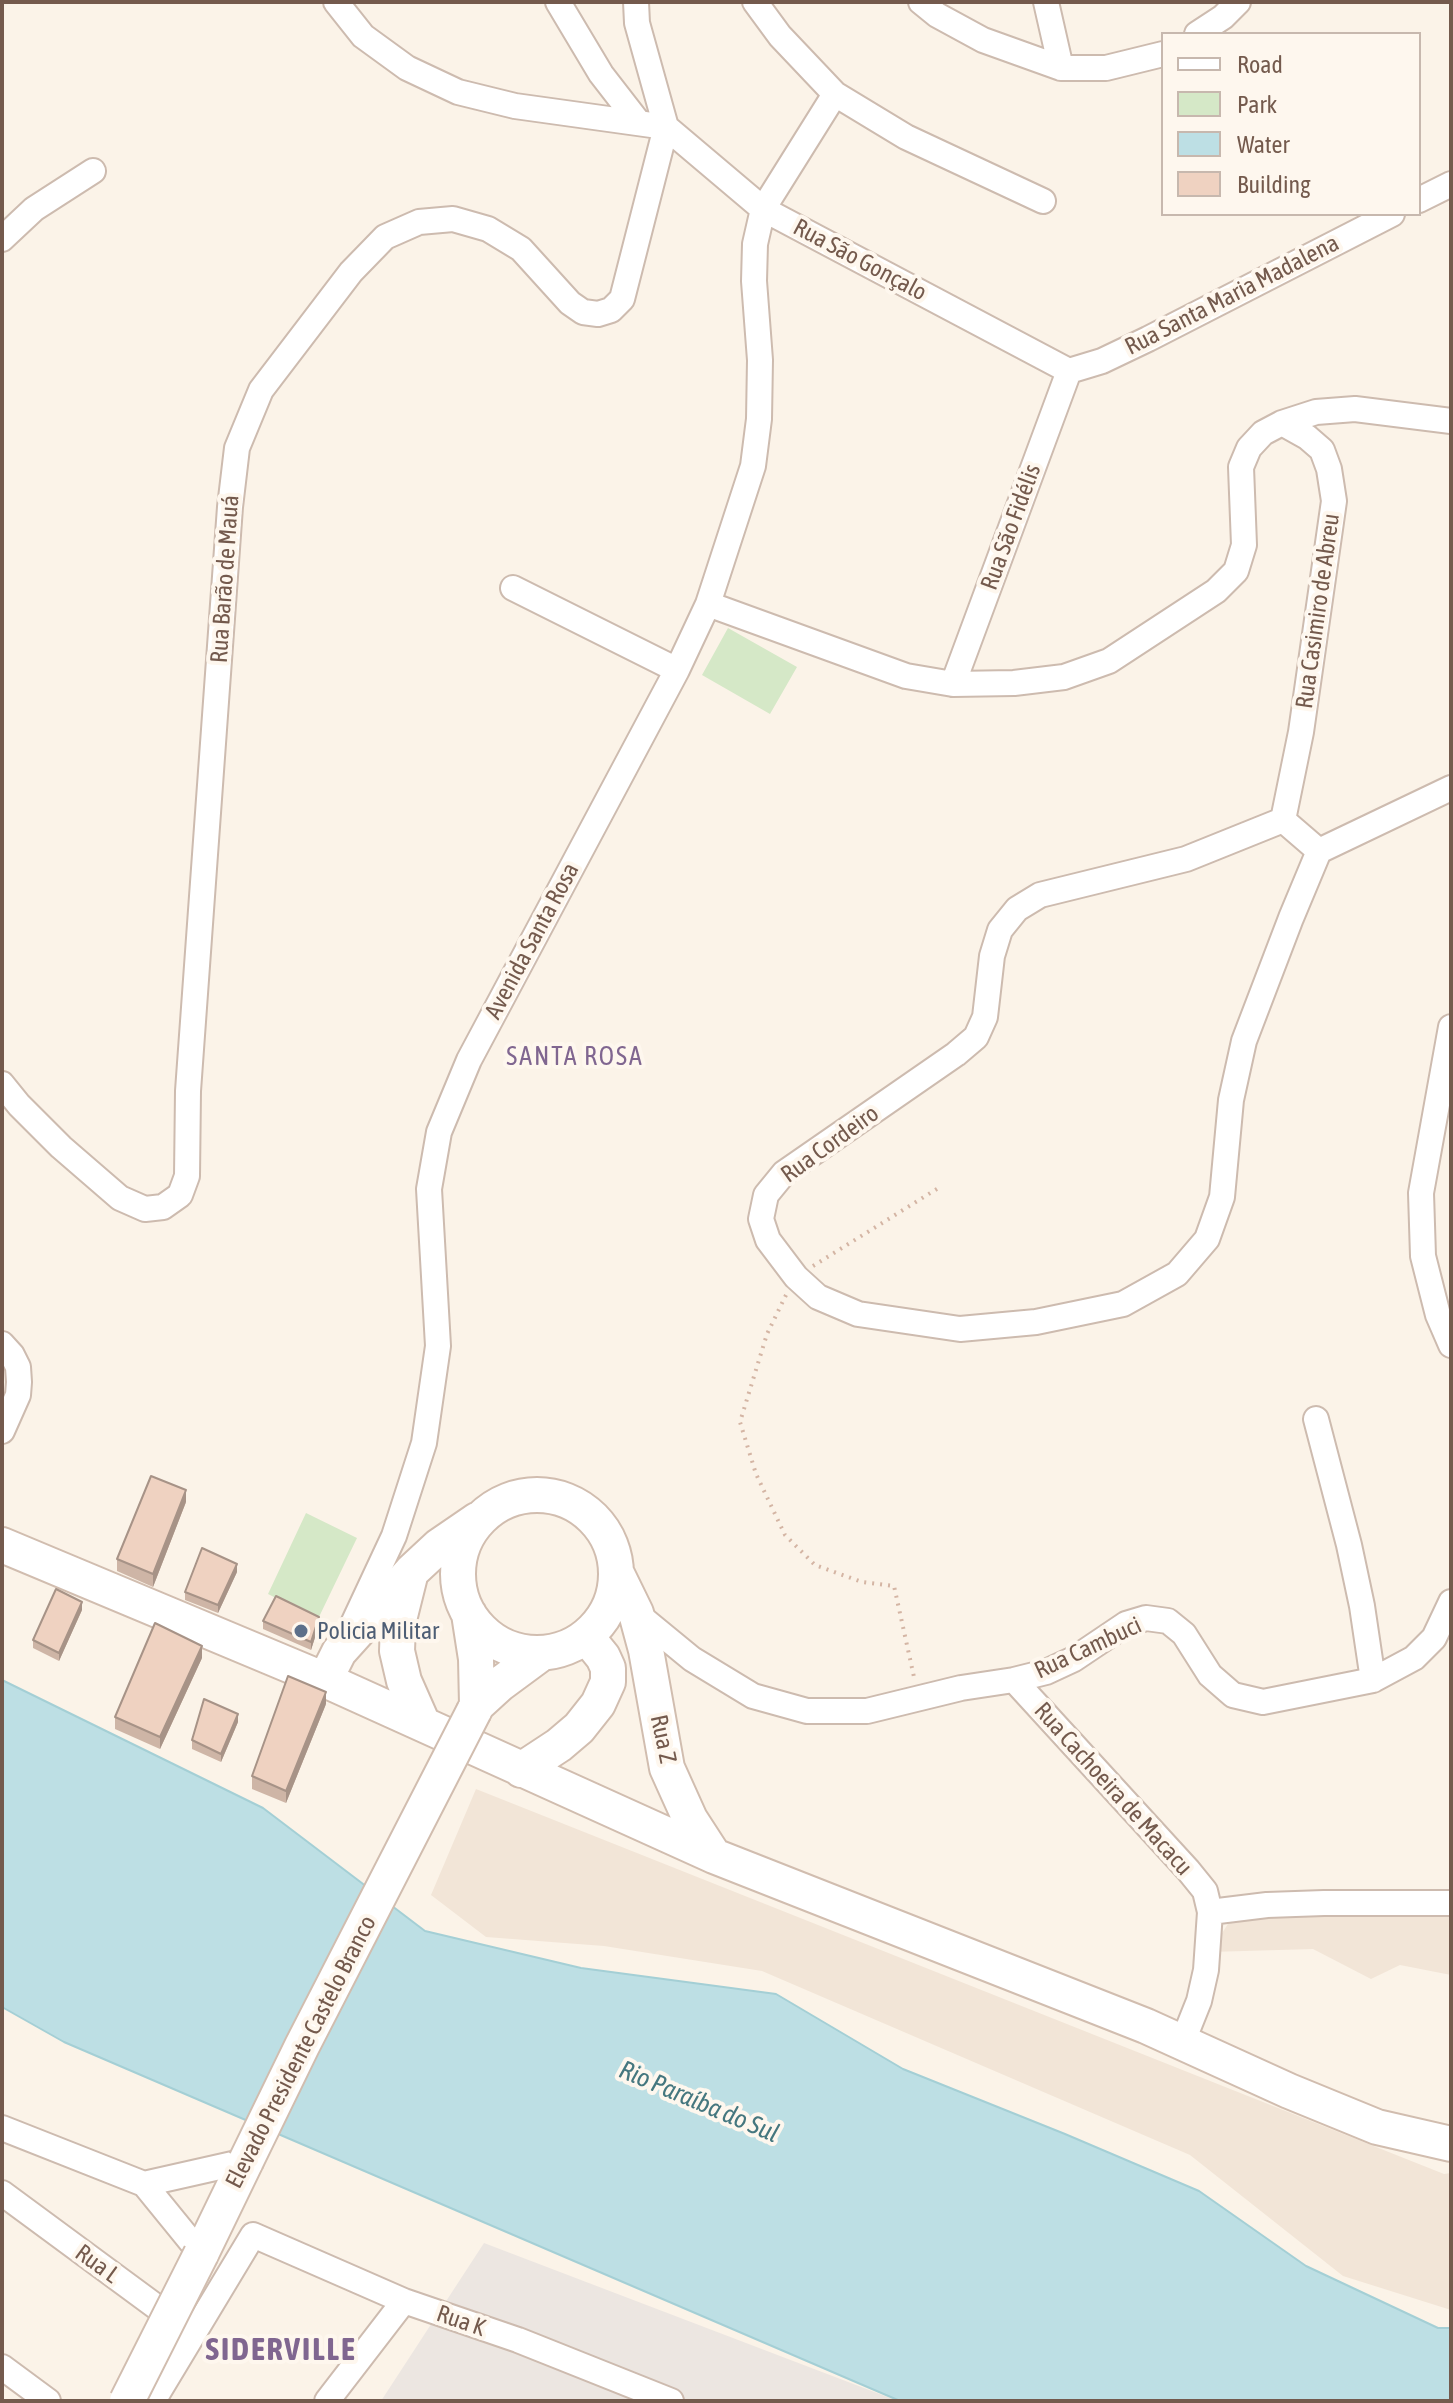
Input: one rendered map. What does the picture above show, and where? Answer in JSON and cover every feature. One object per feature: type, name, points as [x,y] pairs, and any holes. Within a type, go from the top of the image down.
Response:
[{"type":"street","points":[[336,2],[363,36],[407,68],[458,92],[515,106],[666,127],[637,23],[636,2]]},
{"type":"street","points":[[558,2],[601,74],[639,123]]},
{"type":"street","points":[[755,2],[780,36],[835,94],[906,137],[1043,201]]},
{"type":"street","points":[[921,2],[937,15],[983,40],[1061,68],[1106,68],[1161,54]]},
{"type":"street","points":[[1046,2],[1061,68]]},
{"type":"street","points":[[1200,32],[1223,17],[1238,2]]},
{"type":"street","points":[[763,209],[835,94]]},
{"type":"street","name":"Rua São Gonçalo","points":[[666,127],[763,209],[1069,371]]},
{"type":"street","name":"Rua Barão de Mauá","points":[[2,1084],[61,1147],[120,1198],[145,1209],[163,1207],[180,1195],[187,1176],[189,1075],[230,507],[237,448],[261,390],[351,272],[385,237],[419,222],[453,219],[488,229],[521,249],[570,303],[583,312],[598,314],[611,310],[622,299],[666,127]]},
{"type":"street","points":[[2,239],[34,209],[93,171]]},
{"type":"street","points":[[1421,199],[1451,184]]},
{"type":"street","name":"Avenida Santa Rosa","points":[[332,1666],[394,1536],[424,1443],[438,1346],[429,1189],[439,1132],[469,1060],[677,670],[708,604],[753,466],[759,419],[760,360],[754,281],[755,244],[763,209]]},
{"type":"street","name":"Rua Santa Maria Madalena","points":[[1069,371],[1102,361],[1148,339],[1388,216]]},
{"type":"street","name":"Rua São Fidélis","points":[[953,684],[1069,371]]},
{"type":"street","points":[[708,604],[906,676],[953,684],[1014,683],[1064,677],[1109,661],[1216,591],[1236,571],[1244,545],[1241,467],[1249,448],[1263,433],[1316,412],[1355,409],[1451,421]]},
{"type":"street","name":"Rua Casimiro de Abreu","points":[[1282,423],[1322,450],[1329,469],[1334,501],[1301,732],[1283,820]]},
{"type":"street","points":[[513,588],[677,670]]},
{"type":"street","points":[[1283,820],[1319,851],[1451,788]]},
{"type":"street","name":"Rua Cordeiro","points":[[1283,820],[1186,859],[1040,895],[1017,909],[1000,930],[992,956],[985,1017],[976,1037],[784,1173],[766,1195],[761,1219],[768,1240],[796,1277],[818,1297],[858,1314],[960,1329],[1036,1322],[1123,1304],[1177,1274],[1207,1239],[1222,1197],[1231,1100],[1244,1041],[1319,851]]},
{"type":"street","points":[[1451,1027],[1448,1066],[1421,1193],[1423,1256],[1438,1315],[1451,1345]]},
{"type":"street","points":[[2,1345],[18,1367],[19,1382],[18,1395],[2,1431]]},
{"type":"street","points":[[1316,1419],[1349,1545],[1373,1680]]},
{"type":"street","points":[[332,1666],[411,1572],[439,1546],[501,1503],[526,1495],[553,1496],[577,1505],[597,1523],[611,1546],[616,1572],[608,1608],[586,1636],[565,1648],[542,1653],[521,1652],[500,1644],[482,1632],[469,1614],[459,1590],[458,1564],[465,1540],[480,1519]]},
{"type":"street","points":[[2,1545],[332,1666],[423,1724],[714,1856],[1183,2041],[1289,2091],[1377,2127],[1451,2144]]},
{"type":"street","points":[[411,1572],[398,1624],[397,1651],[404,1681],[423,1724]]},
{"type":"street","name":"Rua Z","points":[[616,1572],[636,1613],[646,1650],[667,1768],[690,1819],[714,1856]]},
{"type":"street","name":"Rua Cambuci","points":[[636,1613],[692,1659],[753,1696],[807,1711],[867,1711],[961,1688],[1046,1672],[1074,1659],[1126,1624],[1146,1618],[1168,1621],[1184,1634],[1210,1675],[1233,1695],[1263,1702],[1373,1680],[1414,1658],[1434,1638],[1451,1602]]},
{"type":"street","points":[[469,1614],[476,1659],[476,1708]]},
{"type":"street","points":[[521,1770],[579,1728],[598,1704],[608,1682],[608,1668],[586,1636]]},
{"type":"street","points":[[476,1708],[500,1684],[542,1653]]},
{"type":"street","name":"Rua Cachoeira de Macacu","points":[[1014,1680],[1205,1891],[1210,1912],[1206,1970],[1199,2001],[1183,2041]]},
{"type":"street","name":"Elevado Presidente Castelo Branco","points":[[127,2401],[309,2032],[476,1708]]},
{"type":"street","points":[[632,1820],[656,1803],[667,1768]]},
{"type":"street","points":[[1210,1912],[1267,1905],[1451,1903]]},
{"type":"street","points":[[2,2128],[144,2184],[201,2254]]},
{"type":"street","points":[[144,2184],[246,2161]]},
{"type":"street","name":"Rua L","points":[[2,2193],[193,2334]]},
{"type":"street","name":"Rua K","points":[[193,2334],[253,2235],[404,2301],[518,2340],[671,2401]]},
{"type":"street","points":[[327,2401],[404,2301]]},
{"type":"street","points":[[153,2401],[193,2334]]},
{"type":"street","points":[[2,2367],[48,2401]]},
{"type":"path","points":[[919,1698],[894,1586],[862,1582],[815,1565],[785,1535],[756,1474],[740,1422],[767,1334],[796,1277],[940,1187]]},
{"type":"shaded area","points":[[476,1789],[1444,2174],[1451,2173],[1451,2310],[1343,2276],[1190,2155],[762,1971],[604,1946],[486,1937],[431,1895]]},
{"type":"shaded area","points":[[1451,1909],[1451,1975],[1400,1965],[1371,1979],[1313,1949],[1210,1952],[1233,1916]]},
{"type":"shaded area","points":[[484,2243],[898,2401],[381,2401]]},
{"type":"green space","points":[[728,628],[797,667],[770,714],[702,675]]},
{"type":"green space","points":[[306,1513],[357,1538],[318,1619],[268,1594]]},
{"type":"water","name":"Rio Paraíba do Sul","points":[[2,1680],[263,1808],[425,1931],[581,1968],[776,1994],[903,2069],[1199,2191],[1306,2266],[1438,2328],[1451,2328],[1451,2401],[900,2401],[64,2042],[2,2007]]},
{"type":"building","points":[[151,1476],[186,1490],[153,1574],[117,1559]]},
{"type":"building","points":[[202,1548],[237,1564],[218,1605],[185,1592]]},
{"type":"building","points":[[56,1589],[82,1602],[59,1653],[33,1640]]},
{"type":"building","points":[[276,1596],[319,1617],[311,1642],[263,1621]]},
{"type":"building","points":[[155,1623],[202,1646],[160,1737],[115,1717]]},
{"type":"building","points":[[288,1676],[326,1692],[286,1791],[252,1776]]},
{"type":"building","points":[[204,1699],[238,1714],[221,1754],[192,1740]]},
{"type":"place","name":"Policia Militar","points":[[301,1631]]},
{"type":"district","name":"SANTA ROSA","points":[[575,1057]]},
{"type":"district","name":"SIDERVILLE","points":[[281,2350]]}]
